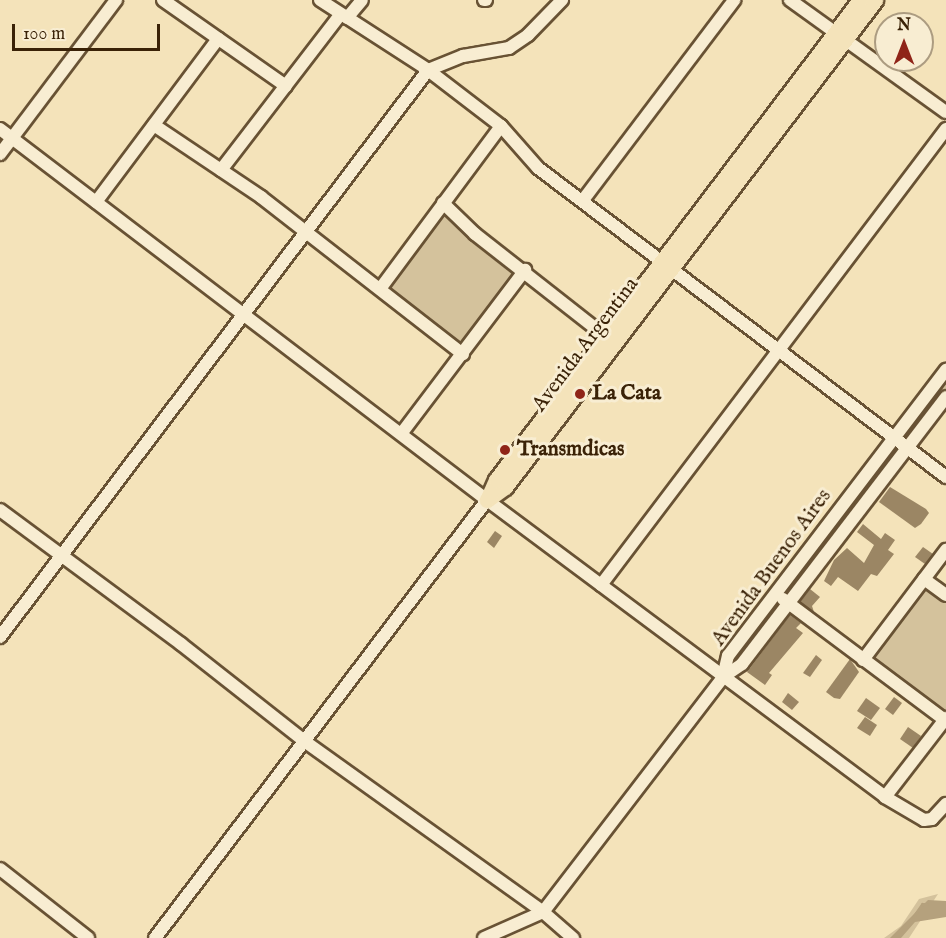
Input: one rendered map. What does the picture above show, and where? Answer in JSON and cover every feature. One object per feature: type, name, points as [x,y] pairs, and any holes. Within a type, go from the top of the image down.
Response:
[{"type":"main road","name":"Avenida Argentina","points":[[840,36],[860,0]]},
{"type":"main road","name":"Avenida Argentina","points":[[487,500],[505,487],[667,263],[840,36],[875,0]]},
{"type":"main road","name":"Avenida Argentina","points":[[487,500],[492,485],[604,335],[667,263]]},
{"type":"street","points":[[0,154],[116,0]]},
{"type":"street","points":[[163,0],[286,86]]},
{"type":"street","points":[[320,0],[428,70],[501,126],[538,168],[667,263],[946,477]]},
{"type":"street","points":[[221,170],[344,16],[362,0]]},
{"type":"street","points":[[0,637],[428,70],[463,56],[509,48],[528,35],[562,0]]},
{"type":"street","points":[[583,200],[734,0]]},
{"type":"street","points":[[790,0],[946,112]]},
{"type":"street","points":[[96,202],[218,39]]},
{"type":"street","points":[[154,125],[307,232],[463,354]]},
{"type":"street","points":[[380,288],[501,126]]},
{"type":"street","points":[[0,129],[487,500],[885,797],[924,820],[932,819],[946,804]]},
{"type":"street","points":[[601,585],[946,129]]},
{"type":"street","points":[[443,204],[476,234],[525,270],[604,335]]},
{"type":"street","points":[[401,434],[525,270]]},
{"type":"street","name":"Avenida Buenos Aires","points":[[723,677],[728,656],[946,370]]},
{"type":"street","name":"Avenida Buenos Aires","points":[[723,677],[742,664],[946,397]]},
{"type":"street","points":[[155,938],[487,500]]},
{"type":"street","points":[[0,510],[303,740],[543,912],[573,938]]},
{"type":"street","points":[[863,660],[946,550]]},
{"type":"street","points":[[924,579],[946,595]]},
{"type":"street","points":[[775,592],[863,660],[945,719],[885,797]]},
{"type":"street","points":[[484,938],[543,912],[723,677]]},
{"type":"street","points":[[0,868],[88,938]]},
{"type":"shaded area","points":[[444,214],[473,242],[515,271],[461,344],[390,288]]},
{"type":"shaded area","points":[[946,378],[946,388],[911,433],[907,429]]},
{"type":"shaded area","points":[[889,455],[894,459],[793,589],[788,585]]},
{"type":"shaded area","points":[[927,588],[946,602],[946,710],[872,660]]},
{"type":"shaded area","points":[[768,609],[773,613],[737,661],[732,657]]},
{"type":"shaded area","points":[[938,894],[909,938],[884,938],[901,926],[919,899]]},
{"type":"shaded area","points":[[928,900],[946,901],[946,917],[915,922],[901,938],[890,938]]},
{"type":"building","points":[[890,487],[926,509],[929,513],[921,524],[915,528],[879,502]]},
{"type":"building","points":[[863,524],[881,539],[885,533],[895,540],[888,550],[894,554],[877,576],[871,574],[858,591],[838,577],[831,586],[824,581],[834,560],[847,548],[864,563],[874,545],[857,532]]},
{"type":"building","points":[[495,531],[502,536],[494,548],[487,542]]},
{"type":"building","points":[[923,547],[933,554],[925,564],[915,557]]},
{"type":"building","points":[[810,589],[820,597],[812,606],[814,612],[800,602]]},
{"type":"building","points":[[790,615],[801,623],[796,628],[803,633],[769,673],[772,675],[765,685],[747,672]]},
{"type":"building","points":[[816,655],[822,660],[810,677],[803,673]]},
{"type":"building","points":[[850,659],[859,672],[840,699],[834,698],[826,692]]},
{"type":"building","points":[[788,693],[799,702],[792,710],[782,702]]},
{"type":"building","points":[[894,697],[902,703],[893,715],[885,709]]},
{"type":"building","points":[[866,698],[880,708],[871,720],[857,711]]},
{"type":"building","points":[[865,717],[877,725],[870,736],[857,728]]},
{"type":"building","points":[[908,727],[921,736],[913,748],[900,739]]},
{"type":"waterway","points":[[913,917],[922,904],[927,904]]},
{"type":"place","name":"La Cata","points":[[580,394]]},
{"type":"place","name":"Transmdicas","points":[[505,450]]}]
